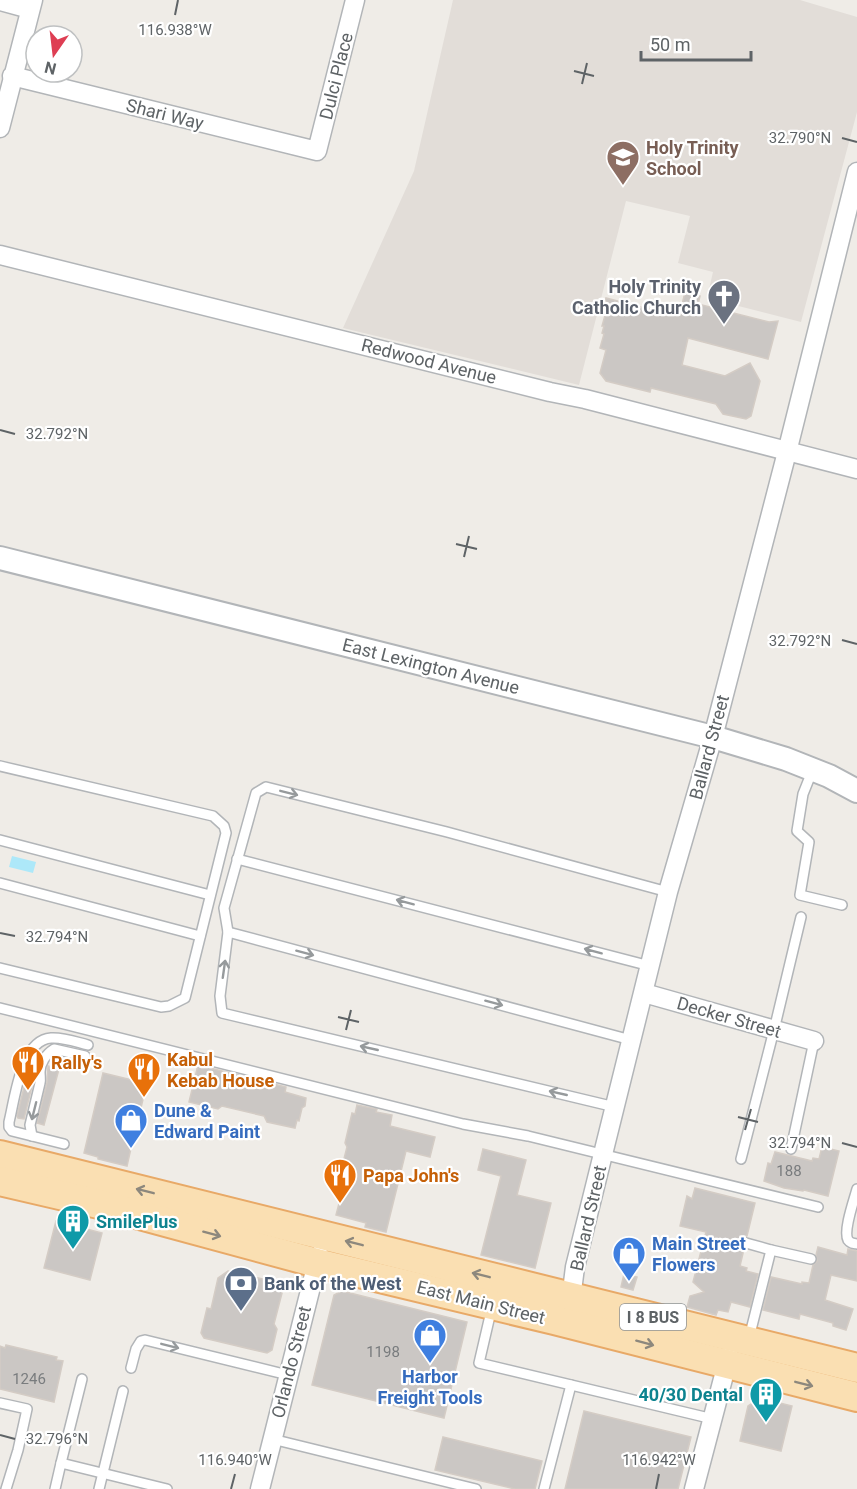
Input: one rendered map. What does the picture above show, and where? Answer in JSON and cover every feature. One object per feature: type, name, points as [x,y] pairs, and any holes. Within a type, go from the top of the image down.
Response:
[{"type":"main road","name":"East Main Street","points":[[0,1155],[58,1169],[103,1205],[320,1249],[570,1310],[741,1339],[856,1365]]},
{"type":"main road","name":"East Main Street","points":[[0,1181],[58,1169]]},
{"type":"main road","name":"East Main Street","points":[[320,1249],[493,1305],[570,1310],[727,1365],[857,1397]]},
{"type":"street","name":"Dulci Place","points":[[317,151],[355,0]]},
{"type":"street","points":[[0,2],[32,4],[0,128]]},
{"type":"street","name":"Shari Way","points":[[12,76],[317,151]]},
{"type":"street","name":"Ballard Street","points":[[570,1310],[575,1267],[668,892],[713,736],[857,172]]},
{"type":"street","name":"Redwood Avenue","points":[[0,255],[585,399],[857,469]]},
{"type":"street","name":"East Lexington Avenue","points":[[0,558],[713,736],[813,769],[857,791]]},
{"type":"street","name":"Decker Street","points":[[644,993],[813,1041]]},
{"type":"street","name":"Orlando Street","points":[[260,1489],[320,1249]]},
{"type":"street","points":[[694,1489],[727,1365],[741,1339]]},
{"type":"lane","points":[[0,766],[213,816],[224,826],[226,833],[184,998],[170,1006],[161,1007],[0,968]]},
{"type":"lane","points":[[813,769],[803,794],[797,831],[809,842],[800,895],[842,905]]},
{"type":"lane","points":[[615,1107],[222,1013],[220,996],[228,932],[224,908],[256,793],[266,787],[447,832],[668,892]]},
{"type":"lane","points":[[0,840],[210,895]]},
{"type":"lane","points":[[237,859],[650,966]]},
{"type":"lane","points":[[0,884],[200,936]]},
{"type":"lane","points":[[741,1159],[801,917]]},
{"type":"lane","points":[[228,932],[631,1040]]},
{"type":"lane","points":[[0,1008],[463,1124],[528,1136],[818,1207]]},
{"type":"lane","points":[[32,1136],[12,1131],[9,1127],[27,1055],[38,1042],[48,1038],[59,1038],[88,1045]]},
{"type":"lane","points":[[791,1149],[813,1041]]},
{"type":"lane","points":[[58,1169],[32,1136],[30,1125],[40,1083],[42,1063],[54,1049],[85,1056]]},
{"type":"lane","points":[[857,1189],[846,1230],[849,1240],[857,1245]]},
{"type":"lane","points":[[746,1243],[811,1259]]},
{"type":"lane","points":[[741,1339],[771,1250]]},
{"type":"lane","points":[[493,1305],[479,1362],[713,1419]]},
{"type":"lane","points":[[132,1368],[136,1348],[141,1341],[145,1340],[288,1375]]},
{"type":"lane","points":[[55,1489],[82,1379]]},
{"type":"lane","points":[[544,1489],[571,1385]]},
{"type":"lane","points":[[99,1489],[123,1391]]},
{"type":"lane","points":[[0,1403],[27,1409],[6,1489]]},
{"type":"lane","points":[[272,1439],[475,1489]]},
{"type":"lane","points":[[61,1463],[167,1489]]},
{"type":"shaded area","name":"Holy Trinity School","points":[[453,0],[800,0],[857,17],[857,112],[801,322],[707,298],[713,272],[678,263],[690,216],[626,201],[579,385],[343,328],[414,171]]},
{"type":"water","points":[[12,856],[36,862],[33,873],[9,867]]},
{"type":"building","points":[[685,292],[700,296],[698,304],[769,322],[778,321],[768,359],[688,338],[682,365],[725,376],[750,363],[760,381],[751,416],[746,419],[723,414],[716,404],[651,388],[650,392],[606,381],[600,373],[606,350],[600,348],[604,334],[602,333],[604,326],[602,326],[606,312],[603,311],[606,298],[671,315],[673,307],[681,309]]},
{"type":"building","points":[[198,1065],[286,1087],[285,1092],[306,1098],[305,1106],[302,1108],[295,1128],[267,1122],[264,1116],[222,1106],[218,1109],[189,1102]]},
{"type":"building","points":[[48,1066],[59,1069],[44,1125],[37,1123],[47,1083]]},
{"type":"building","points":[[134,1069],[145,1091],[139,1116],[135,1119],[129,1140],[132,1144],[127,1166],[84,1153],[103,1073],[132,1080]]},
{"type":"building","name":"Rally's","points":[[26,1079],[33,1082],[24,1119],[17,1116]]},
{"type":"building","points":[[357,1105],[392,1115],[390,1126],[435,1137],[430,1157],[406,1151],[386,1232],[365,1227],[366,1223],[336,1215],[341,1196],[336,1190],[347,1147],[345,1143],[352,1113],[355,1114]]},
{"type":"building","points":[[822,1147],[839,1151],[828,1196],[784,1188],[764,1181],[768,1163],[771,1164],[775,1152],[812,1161],[813,1158],[819,1159]]},
{"type":"building","points":[[483,1149],[526,1160],[517,1195],[551,1203],[535,1268],[481,1255],[501,1176],[478,1170]]},
{"type":"building","points":[[695,1188],[755,1203],[747,1236],[739,1242],[744,1249],[740,1266],[747,1268],[746,1271],[758,1274],[750,1307],[731,1302],[728,1312],[718,1310],[716,1315],[687,1307],[690,1296],[704,1292],[693,1282],[706,1232],[680,1226],[687,1196],[692,1199]]},
{"type":"building","name":"SmilePlus","points":[[56,1221],[102,1233],[90,1280],[44,1268]]},
{"type":"building","points":[[818,1247],[847,1255],[848,1249],[857,1251],[857,1281],[831,1275],[825,1300],[853,1309],[846,1330],[833,1326],[833,1323],[800,1314],[799,1319],[763,1310],[771,1277],[802,1284],[802,1282],[809,1283],[813,1265],[817,1261]]},
{"type":"building","name":"Bank of the West","points":[[228,1271],[276,1282],[282,1293],[274,1324],[277,1329],[272,1350],[267,1353],[204,1338],[201,1333],[207,1308],[211,1309],[218,1278]]},
{"type":"building","name":"Main Street Flowers","points":[[624,1274],[637,1277],[633,1290],[621,1287]]},
{"type":"building","points":[[342,1291],[467,1322],[444,1418],[312,1385],[334,1295]]},
{"type":"building","points":[[6,1345],[57,1357],[56,1360],[63,1361],[54,1402],[0,1389],[0,1346],[5,1348]]},
{"type":"building","name":"40/30 Dental","points":[[760,1398],[792,1406],[781,1451],[740,1441],[748,1406]]},
{"type":"building","points":[[584,1411],[691,1437],[678,1489],[565,1489]]},
{"type":"building","points":[[443,1437],[542,1461],[535,1489],[515,1489],[435,1470]]},
{"type":"place","name":"Holy Trinity School","points":[[623,186]]},
{"type":"place","name":"Holy Trinity Catholic Church","points":[[724,325]]},
{"type":"place","name":"Rally's","points":[[28,1091]]},
{"type":"place","name":"Kabul Kebab House","points":[[144,1098]]},
{"type":"place","name":"Dune & Edward Paint","points":[[131,1149]]},
{"type":"place","name":"Papa John's","points":[[340,1204]]},
{"type":"place","name":"SmilePlus","points":[[73,1250]]},
{"type":"place","name":"Main Street Flowers","points":[[629,1282]]},
{"type":"place","name":"Bank of the West","points":[[241,1312]]},
{"type":"place","name":"Harbor Freight Tools","points":[[430,1364]]},
{"type":"place","name":"40/30 Dental","points":[[766,1423]]}]
